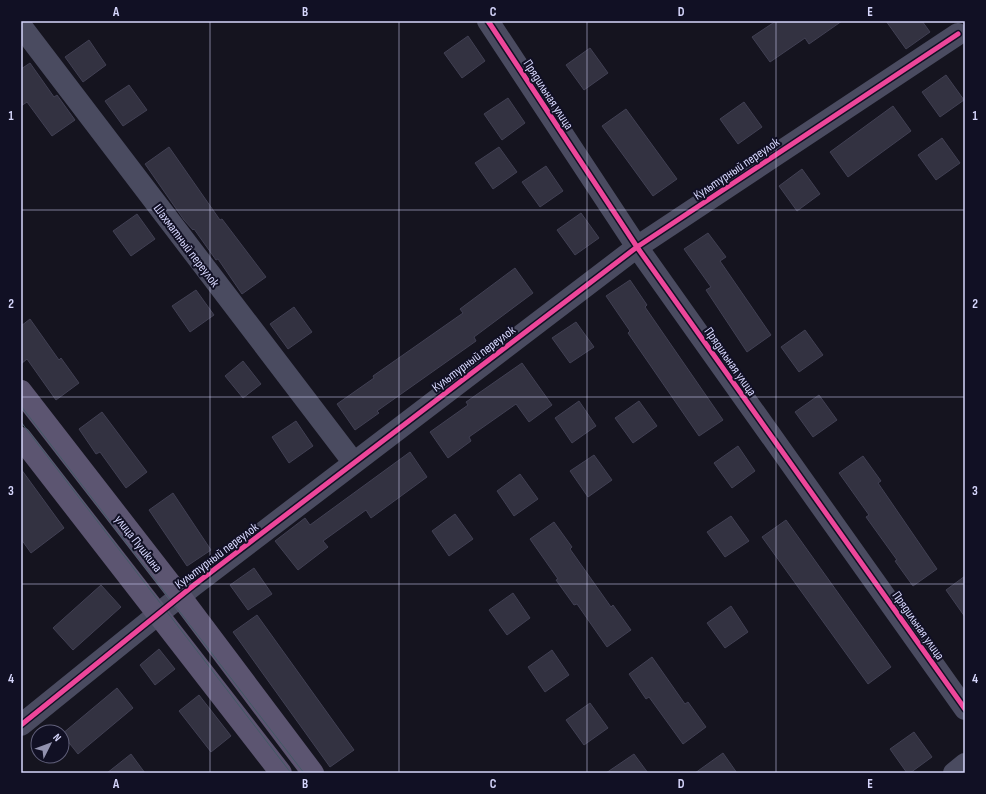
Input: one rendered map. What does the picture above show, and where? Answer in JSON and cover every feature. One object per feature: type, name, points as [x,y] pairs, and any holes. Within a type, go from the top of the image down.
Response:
[{"type":"main road","name":"улица Пушкина","points":[[21,391],[180,596],[313,773]]},
{"type":"main road","points":[[21,438],[281,773]]},
{"type":"street","name":"Прядильная улица","points":[[488,21],[637,247],[965,709]]},
{"type":"street","name":"Шахматный переулок","points":[[21,26],[354,463]]},
{"type":"street","name":"Культурный переулок","points":[[21,725],[180,596],[637,247],[958,34]]},
{"type":"street","points":[[954,773],[965,764]]},
{"type":"building","points":[[776,21],[842,21],[809,44],[805,38],[770,62],[752,37]]},
{"type":"building","points":[[886,21],[922,21],[930,32],[906,49]]},
{"type":"building","points":[[468,36],[485,61],[462,78],[444,53]]},
{"type":"building","points":[[89,40],[106,65],[83,82],[65,57]]},
{"type":"building","points":[[590,48],[608,73],[584,90],[566,65]]},
{"type":"building","points":[[30,63],[54,97],[57,95],[75,120],[52,136],[27,102],[21,106],[21,69]]},
{"type":"building","points":[[946,75],[964,100],[940,117],[922,92]]},
{"type":"building","points":[[129,85],[147,110],[123,126],[105,101]]},
{"type":"building","points":[[508,98],[525,123],[502,140],[484,114]]},
{"type":"building","points":[[744,102],[762,127],[738,144],[720,119]]},
{"type":"building","points":[[893,106],[911,131],[848,177],[830,152]]},
{"type":"building","points":[[626,109],[677,179],[653,196],[602,126]]},
{"type":"building","points":[[942,138],[960,163],[936,180],[918,155]]},
{"type":"building","points":[[169,147],[220,220],[222,219],[266,277],[242,294],[218,259],[216,260],[194,229],[193,230],[184,220],[145,164]]},
{"type":"building","points":[[499,147],[517,172],[493,189],[475,163]]},
{"type":"building","points":[[546,166],[563,191],[540,207],[522,182]]},
{"type":"building","points":[[802,169],[820,194],[797,211],[779,186]]},
{"type":"building","points":[[581,213],[599,238],[575,255],[557,230]]},
{"type":"building","points":[[137,214],[155,239],[131,256],[113,231]]},
{"type":"building","points":[[708,233],[726,257],[720,261],[771,335],[747,352],[706,290],[711,287],[684,249]]},
{"type":"building","points":[[515,268],[533,293],[474,337],[476,341],[377,411],[379,413],[355,430],[337,404],[374,378],[373,376],[463,313],[460,309]]},
{"type":"building","points":[[630,280],[647,305],[645,307],[723,420],[699,436],[628,333],[630,331],[606,296]]},
{"type":"building","points":[[196,290],[214,315],[190,332],[172,306]]},
{"type":"building","points":[[294,307],[312,332],[288,349],[270,324]]},
{"type":"building","points":[[30,319],[59,360],[61,358],[79,383],[56,400],[27,359],[21,364],[21,326]]},
{"type":"building","points":[[576,322],[594,347],[570,363],[552,338]]},
{"type":"building","points":[[805,330],[823,355],[799,372],[781,347]]},
{"type":"building","points":[[243,361],[261,384],[243,398],[225,376]]},
{"type":"building","points":[[522,363],[552,405],[529,422],[516,404],[469,437],[471,441],[448,458],[430,432],[468,405],[466,402]]},
{"type":"building","points":[[819,395],[837,420],[813,437],[795,412]]},
{"type":"building","points":[[579,401],[596,426],[572,443],[555,418]]},
{"type":"building","points":[[639,401],[657,426],[633,443],[615,418]]},
{"type":"building","points":[[102,412],[147,472],[126,488],[100,452],[96,454],[79,429]]},
{"type":"building","points":[[296,421],[313,446],[289,463],[272,437]]},
{"type":"building","points":[[738,446],[755,471],[732,488],[714,463]]},
{"type":"building","points":[[410,452],[427,477],[371,518],[366,510],[323,541],[328,547],[298,570],[275,541],[305,518],[310,525]]},
{"type":"building","points":[[594,455],[612,480],[588,497],[570,471]]},
{"type":"building","points":[[863,456],[881,481],[878,483],[937,569],[913,586],[895,561],[897,560],[866,517],[869,515],[839,473]]},
{"type":"building","points":[[21,469],[64,528],[31,553],[21,539]]},
{"type":"building","points":[[520,474],[538,499],[514,516],[497,491]]},
{"type":"building","points":[[173,493],[211,550],[187,566],[149,510]]},
{"type":"building","points":[[455,514],[473,539],[449,556],[432,531]]},
{"type":"building","points":[[731,516],[749,541],[725,557],[707,532]]},
{"type":"building","points":[[786,520],[891,667],[868,684],[762,537]]},
{"type":"building","points":[[554,522],[572,547],[570,549],[611,607],[613,605],[631,630],[607,647],[577,604],[574,605],[556,580],[558,579],[530,539]]},
{"type":"building","points":[[254,568],[272,594],[248,610],[230,585]]},
{"type":"building","points":[[965,576],[965,617],[946,590]]},
{"type":"building","points":[[101,585],[121,607],[73,650],[53,628]]},
{"type":"building","points":[[513,593],[530,618],[507,635],[489,610]]},
{"type":"building","points":[[731,606],[748,632],[725,648],[707,623]]},
{"type":"building","points":[[257,615],[354,750],[330,767],[233,632]]},
{"type":"building","points":[[159,649],[175,669],[155,685],[140,665]]},
{"type":"building","points":[[552,650],[569,675],[545,692],[528,667]]},
{"type":"building","points":[[652,657],[685,704],[688,702],[706,727],[683,744],[649,697],[646,699],[629,674]]},
{"type":"building","points":[[117,688],[133,708],[78,754],[70,744],[70,727]]},
{"type":"building","points":[[199,695],[231,736],[211,752],[179,711]]},
{"type":"building","points":[[590,703],[608,728],[584,745],[566,720]]},
{"type":"building","points":[[914,732],[932,757],[910,773],[907,773],[890,749]]},
{"type":"building","points":[[723,753],[737,773],[695,773]]},
{"type":"building","points":[[131,754],[145,773],[107,773]]},
{"type":"building","points":[[634,754],[648,773],[606,773]]},
{"type":"tram line","points":[[21,406],[304,773]]},
{"type":"tram line","points":[[21,422],[291,773]]},
{"type":"cycle path","points":[[488,21],[637,247],[965,709]]},
{"type":"cycle path","points":[[21,725],[194,585],[637,247],[958,34]]}]
